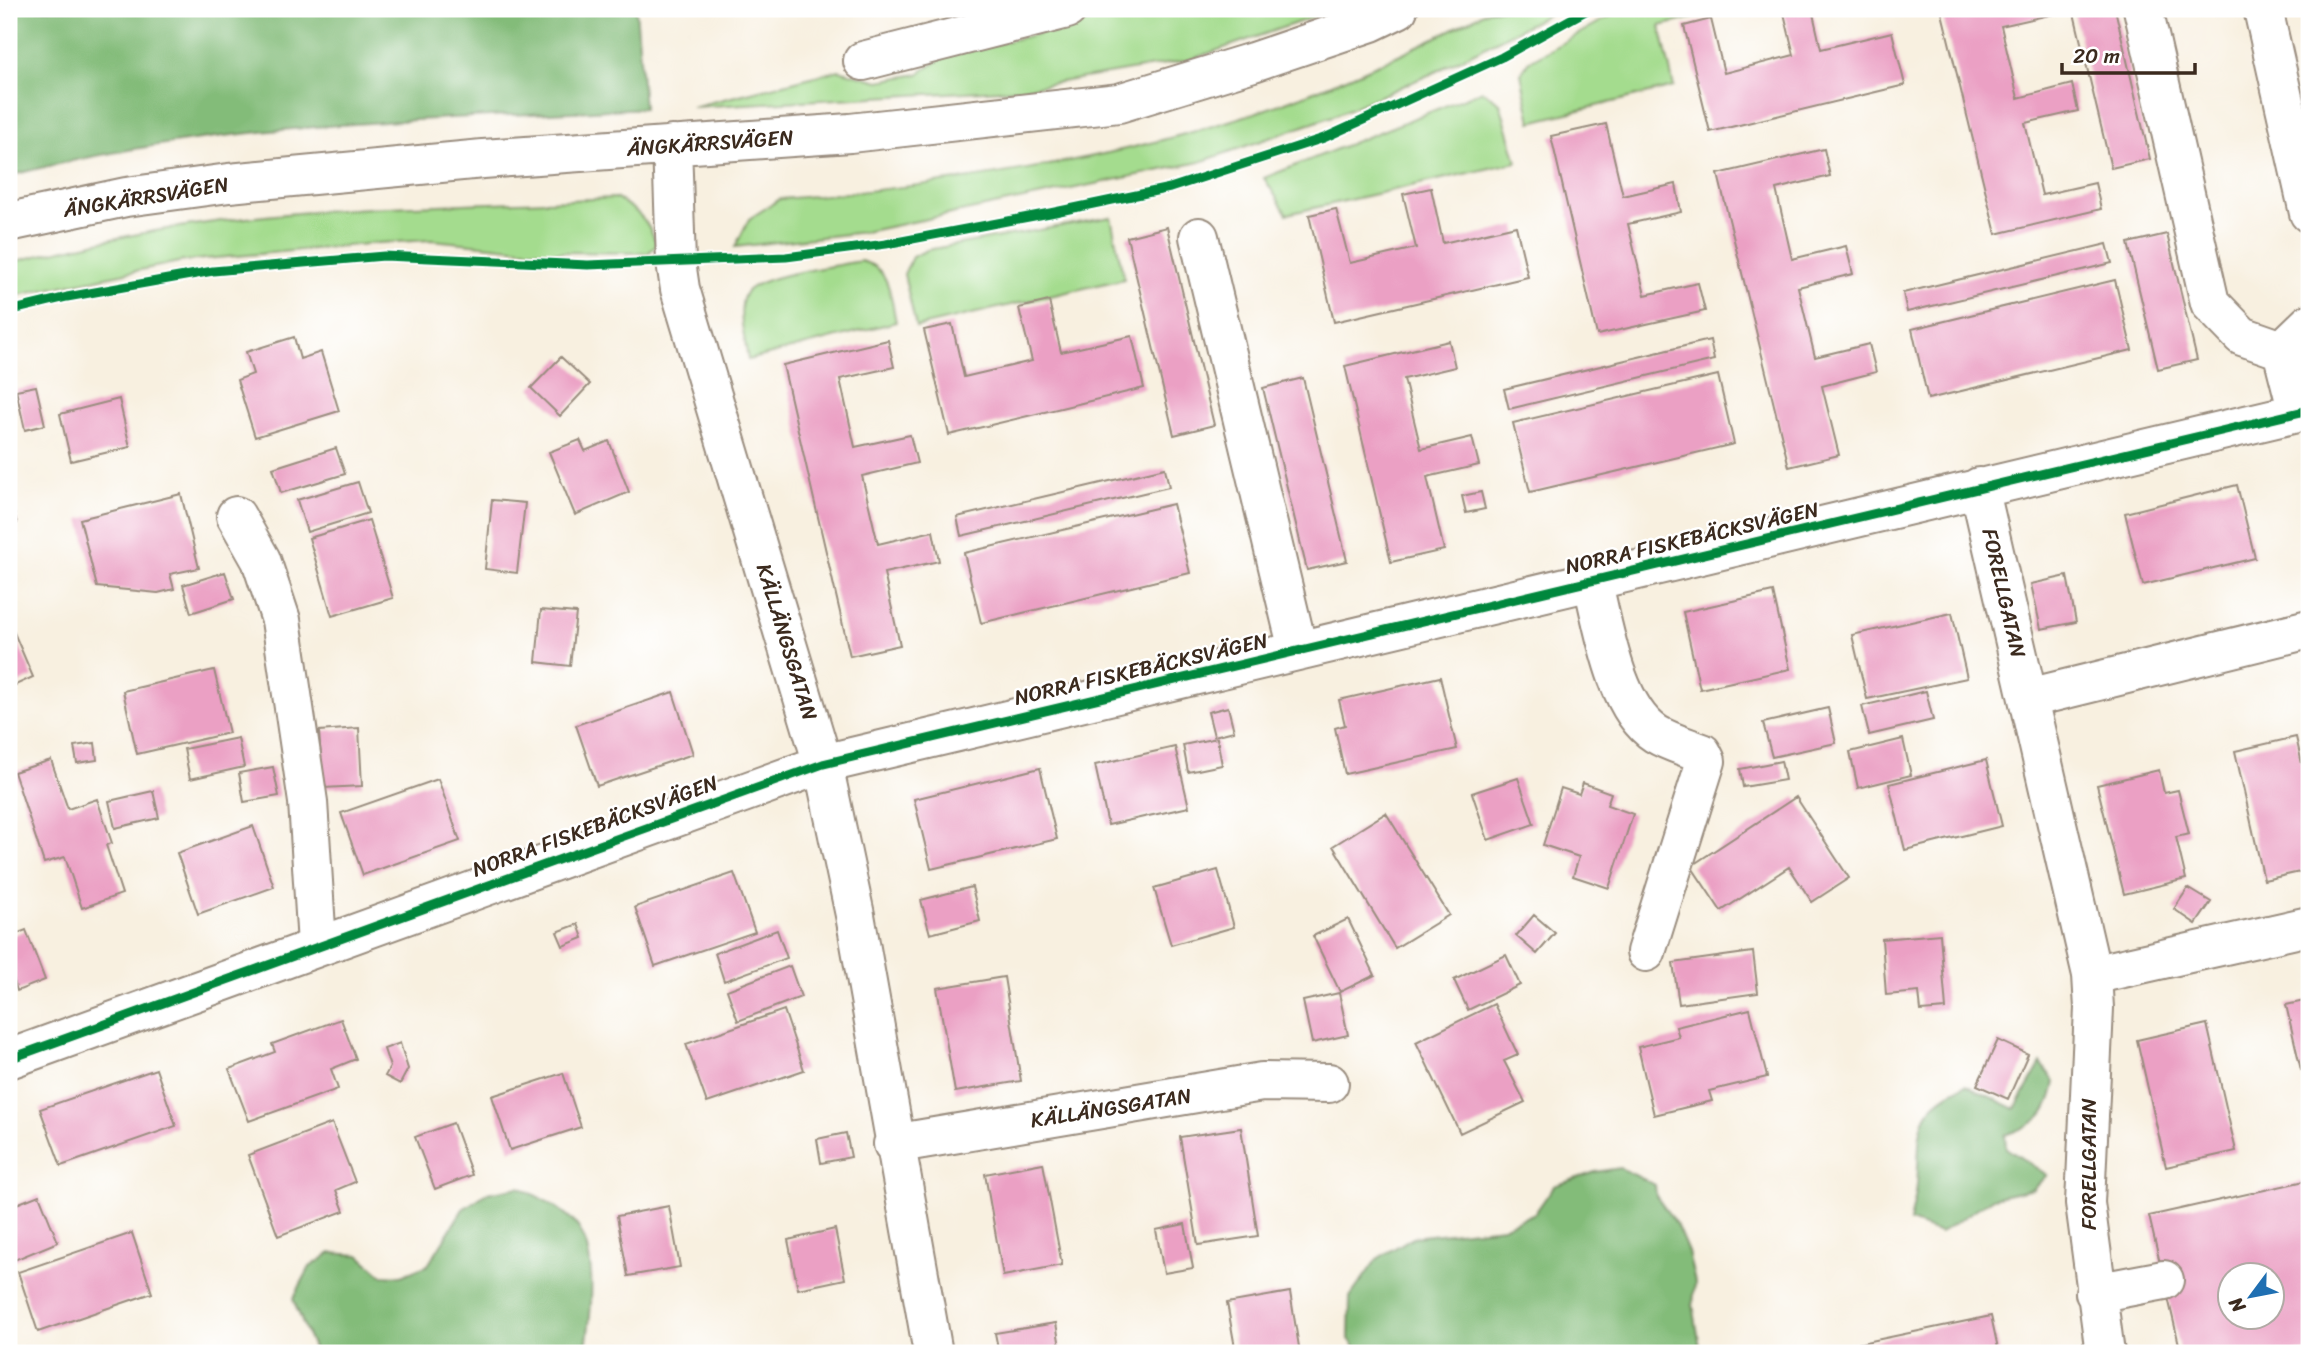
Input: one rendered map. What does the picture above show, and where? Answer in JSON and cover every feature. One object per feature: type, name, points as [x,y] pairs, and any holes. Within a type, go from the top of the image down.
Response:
[{"type":"street","points":[[863,61],[1067,9]]},
{"type":"street","name":"ÄNGKÄRRSVÄGEN","points":[[9,222],[126,197],[229,183],[959,123],[1119,103],[1253,62],[1371,22],[1398,9]]},
{"type":"street","points":[[2143,9],[2210,303],[2242,336],[2282,350]]},
{"type":"street","points":[[2263,9],[2309,213]]},
{"type":"street","name":"KÄLLÄNGSGATAN","points":[[672,145],[676,262],[680,289],[823,764],[855,915],[893,1143],[933,1353]]},
{"type":"street","points":[[1199,237],[1298,650]]},
{"type":"street","points":[[2282,350],[2309,324]]},
{"type":"street","points":[[2282,350],[2304,411]]},
{"type":"street","name":"NORRA FISKEBÄCKSVÄGEN","points":[[9,1059],[317,944],[823,764],[2304,411]]},
{"type":"street","name":"FORELLGATAN","points":[[1979,487],[2092,975],[2094,1008],[2085,1203],[2105,1353]]},
{"type":"street","points":[[236,516],[261,560],[281,620],[308,803],[317,944]]},
{"type":"street","name":"NORRA FISKEBÄCKSVÄGEN","points":[[1592,579],[1617,676],[1631,706],[1656,734],[1702,752],[1706,761],[1646,953]]},
{"type":"street","points":[[2029,698],[2309,629]]},
{"type":"street","points":[[2092,975],[2309,926]]},
{"type":"street","name":"KÄLLÄNGSGATAN","points":[[893,1143],[1262,1082],[1329,1083]]},
{"type":"street","points":[[2095,1293],[2164,1280]]},
{"type":"green space","points":[[9,9],[636,9],[644,108],[324,126],[245,134],[165,144],[9,176]]},
{"type":"green space","points":[[1141,9],[1337,9],[1189,60],[1020,89],[692,107],[839,70],[879,81],[918,74],[945,56]]},
{"type":"green space","points":[[1491,9],[1559,9],[1431,74],[1333,116],[1200,162],[865,232],[735,247],[749,219],[780,199],[904,187],[1028,169],[1210,127],[1269,108],[1354,75]]},
{"type":"green space","points":[[1623,9],[1730,9],[1660,26],[1674,87],[1531,122],[1521,74],[1528,62]]},
{"type":"green space","points":[[1482,91],[1500,103],[1517,162],[1287,214],[1264,178]]},
{"type":"green space","points":[[615,198],[646,222],[657,245],[648,253],[551,252],[432,240],[378,243],[184,261],[9,297],[9,263],[157,231],[309,212]]},
{"type":"green space","points":[[1111,217],[1124,279],[916,327],[904,274],[912,257],[927,250]]},
{"type":"green space","points":[[860,261],[878,269],[883,276],[890,292],[896,322],[748,360],[741,309],[745,294],[752,287],[780,277]]},
{"type":"green space","points":[[2041,1063],[2055,1082],[2045,1111],[2025,1127],[2005,1135],[2006,1148],[2047,1175],[2033,1189],[1993,1198],[1940,1233],[1910,1222],[1922,1124],[1927,1113],[1948,1094],[1966,1085],[2015,1109]]},
{"type":"green space","points":[[1620,1168],[1655,1185],[1656,1196],[1676,1224],[1688,1252],[1695,1282],[1693,1304],[1701,1353],[1360,1353],[1349,1339],[1350,1297],[1377,1259],[1413,1237],[1503,1227],[1535,1213],[1554,1186],[1595,1172]]},
{"type":"green space","points":[[519,1187],[562,1211],[574,1222],[588,1250],[591,1304],[585,1353],[315,1353],[293,1299],[310,1267],[331,1253],[359,1255],[382,1275],[401,1276],[428,1265],[463,1209],[487,1193]]},
{"type":"building","points":[[1783,9],[1812,9],[1821,49],[1892,32],[1905,85],[1710,132],[1684,26],[1711,19],[1724,73],[1794,55]]},
{"type":"building","points":[[1941,9],[2053,9],[2054,14],[2001,26],[2018,98],[2072,84],[2078,111],[2025,123],[2042,195],[2095,183],[2101,209],[1996,234]]},
{"type":"building","points":[[2073,9],[2115,9],[2150,159],[2111,168]]},
{"type":"building","points":[[1606,124],[1623,196],[1676,184],[1681,212],[1628,224],[1645,295],[1698,283],[1705,311],[1597,335],[1551,136]]},
{"type":"building","points":[[1824,149],[1830,176],[1776,189],[1792,259],[1846,246],[1853,274],[1798,287],[1815,357],[1869,344],[1876,372],[1822,386],[1839,455],[1789,467],[1718,174]]},
{"type":"building","points":[[1431,188],[1443,243],[1516,226],[1528,277],[1334,322],[1309,215],[1336,209],[1350,263],[1416,248],[1403,194]]},
{"type":"building","points":[[1167,227],[1214,425],[1174,435],[1127,237]]},
{"type":"building","points":[[2167,234],[2197,360],[2158,369],[2128,243]]},
{"type":"building","points":[[2107,244],[2112,263],[1907,312],[1903,293]]},
{"type":"building","points":[[2115,280],[2132,350],[1928,399],[1912,329]]},
{"type":"building","points":[[1049,301],[1061,352],[1132,336],[1144,388],[949,435],[924,330],[952,324],[964,377],[1032,361],[1019,308]]},
{"type":"building","points":[[294,337],[300,359],[321,352],[339,411],[255,437],[237,380],[253,374],[246,352]]},
{"type":"building","points":[[888,340],[894,367],[840,379],[855,447],[910,435],[917,463],[862,476],[878,544],[933,531],[939,561],[884,573],[900,645],[850,656],[783,365]]},
{"type":"building","points":[[1710,340],[1714,360],[1509,409],[1504,389]]},
{"type":"building","points":[[1449,341],[1455,367],[1404,379],[1421,449],[1472,437],[1479,465],[1427,477],[1444,550],[1391,562],[1345,366]]},
{"type":"building","points":[[561,357],[590,384],[560,416],[531,388]]},
{"type":"building","points":[[1718,375],[1734,444],[1530,492],[1513,423]]},
{"type":"building","points":[[1303,378],[1347,561],[1307,570],[1263,388]]},
{"type":"building","points":[[36,386],[45,425],[25,430],[16,390]]},
{"type":"building","points":[[119,399],[130,447],[71,461],[60,414]]},
{"type":"building","points":[[580,440],[585,451],[609,441],[629,492],[575,515],[549,452]]},
{"type":"building","points":[[336,448],[345,474],[281,493],[273,468]]},
{"type":"building","points":[[1165,468],[1169,487],[961,536],[957,517]]},
{"type":"building","points":[[358,482],[368,513],[307,532],[297,500]]},
{"type":"building","points":[[2237,485],[2255,558],[2143,585],[2125,513]]},
{"type":"building","points":[[1481,492],[1485,509],[1466,513],[1462,496]]},
{"type":"building","points":[[181,494],[199,568],[170,574],[174,589],[158,593],[97,587],[80,519]]},
{"type":"building","points":[[9,496],[17,523],[9,525]]},
{"type":"building","points":[[492,500],[525,503],[517,573],[485,569]]},
{"type":"building","points":[[1173,504],[1190,573],[981,623],[964,553]]},
{"type":"building","points":[[369,520],[393,598],[332,616],[309,538]]},
{"type":"building","points":[[225,572],[234,599],[191,613],[183,585]]},
{"type":"building","points":[[2067,576],[2076,622],[2041,629],[2031,584]]},
{"type":"building","points":[[1773,592],[1790,669],[1700,689],[1683,612]]},
{"type":"building","points":[[541,610],[576,613],[570,666],[536,662]]},
{"type":"building","points":[[1952,613],[1967,678],[1867,699],[1852,635]]},
{"type":"building","points":[[9,621],[33,677],[9,688]]},
{"type":"building","points":[[214,670],[229,733],[137,754],[123,691]]},
{"type":"building","points":[[1440,677],[1457,749],[1345,774],[1335,728],[1345,725],[1339,700]]},
{"type":"building","points":[[1926,691],[1933,720],[1869,735],[1862,706]]},
{"type":"building","points":[[673,692],[693,754],[597,786],[576,725]]},
{"type":"building","points":[[1228,707],[1234,731],[1214,736],[1208,712]]},
{"type":"building","points":[[1828,708],[1836,743],[1772,757],[1763,723]]},
{"type":"building","points":[[359,728],[362,786],[323,788],[319,731]]},
{"type":"building","points":[[2296,737],[2302,764],[2309,762],[2309,870],[2264,880],[2235,751]]},
{"type":"building","points":[[238,738],[244,767],[190,779],[184,749]]},
{"type":"building","points":[[1217,738],[1222,765],[1188,772],[1183,745]]},
{"type":"building","points":[[1903,739],[1911,775],[1858,788],[1850,752]]},
{"type":"building","points":[[95,743],[97,760],[77,763],[74,746]]},
{"type":"building","points":[[1175,747],[1189,807],[1108,825],[1095,765]]},
{"type":"building","points":[[51,760],[68,809],[97,799],[112,843],[106,845],[122,894],[82,908],[65,857],[44,863],[14,772]]},
{"type":"building","points":[[1986,760],[2002,826],[1905,850],[1889,784]]},
{"type":"building","points":[[1781,761],[1785,780],[1743,787],[1740,769]]},
{"type":"building","points":[[273,767],[279,796],[244,802],[239,773]]},
{"type":"building","points":[[1040,768],[1057,839],[931,869],[914,799]]},
{"type":"building","points":[[2159,770],[2164,793],[2178,790],[2189,834],[2176,837],[2186,879],[2124,894],[2097,785]]},
{"type":"building","points":[[1518,778],[1534,824],[1488,840],[1472,793]]},
{"type":"building","points":[[438,779],[460,841],[363,875],[341,813]]},
{"type":"building","points":[[1583,783],[1611,793],[1607,805],[1633,814],[1609,888],[1573,876],[1579,857],[1543,845],[1561,788],[1579,794]]},
{"type":"building","points":[[153,791],[159,818],[115,828],[109,801]]},
{"type":"building","points":[[1796,797],[1849,878],[1812,902],[1789,867],[1721,911],[1691,866]]},
{"type":"building","points":[[1386,813],[1449,915],[1395,948],[1333,846]]},
{"type":"building","points":[[253,826],[274,887],[198,914],[177,853]]},
{"type":"building","points":[[1218,870],[1234,927],[1171,945],[1154,888]]},
{"type":"building","points":[[734,873],[755,932],[655,966],[635,907]]},
{"type":"building","points":[[972,887],[980,921],[930,934],[921,900]]},
{"type":"building","points":[[2188,888],[2211,902],[2196,924],[2174,909]]},
{"type":"building","points":[[1534,915],[1555,933],[1537,954],[1516,936]]},
{"type":"building","points":[[1348,919],[1375,975],[1340,992],[1313,936]]},
{"type":"building","points":[[578,924],[583,938],[563,946],[557,932]]},
{"type":"building","points":[[26,930],[45,980],[17,991],[9,965],[11,936]]},
{"type":"building","points":[[777,930],[787,958],[724,981],[715,953]]},
{"type":"building","points":[[1940,934],[1946,1009],[1921,1011],[1919,992],[1886,995],[1882,939]]},
{"type":"building","points":[[1753,952],[1758,993],[1679,1004],[1673,963]]},
{"type":"building","points":[[1506,955],[1520,985],[1468,1010],[1454,980]]},
{"type":"building","points":[[790,966],[801,997],[738,1021],[727,990]]},
{"type":"building","points":[[1004,977],[1021,1081],[955,1092],[937,988]]},
{"type":"building","points":[[1339,993],[1348,1035],[1312,1043],[1303,1001]]},
{"type":"building","points":[[2309,1000],[2309,1068],[2301,1070],[2286,1005]]},
{"type":"building","points":[[1494,1004],[1518,1055],[1504,1061],[1525,1102],[1460,1133],[1416,1042]]},
{"type":"building","points":[[1750,1009],[1767,1077],[1709,1091],[1712,1101],[1654,1115],[1638,1047],[1679,1037],[1676,1027]]},
{"type":"building","points":[[784,1010],[804,1070],[707,1103],[686,1044]]},
{"type":"building","points":[[341,1019],[356,1059],[331,1069],[338,1089],[249,1121],[229,1069],[275,1052],[272,1044]]},
{"type":"building","points":[[2207,1024],[2236,1151],[2166,1167],[2137,1040]]},
{"type":"building","points":[[1998,1040],[2028,1054],[2008,1099],[1977,1085]]},
{"type":"building","points":[[400,1043],[408,1069],[400,1084],[385,1076],[390,1067],[384,1049]]},
{"type":"building","points":[[156,1069],[176,1126],[61,1166],[40,1109]]},
{"type":"building","points":[[563,1073],[581,1127],[510,1150],[492,1096]]},
{"type":"building","points":[[332,1123],[355,1182],[336,1190],[344,1211],[278,1236],[248,1155]]},
{"type":"building","points":[[453,1123],[472,1175],[435,1189],[415,1137]]},
{"type":"building","points":[[1241,1128],[1258,1236],[1198,1245],[1180,1137]]},
{"type":"building","points":[[846,1133],[851,1157],[821,1163],[817,1139]]},
{"type":"building","points":[[1043,1163],[1062,1265],[1003,1276],[985,1174]]},
{"type":"building","points":[[2309,1180],[2309,1353],[2181,1353],[2149,1216]]},
{"type":"building","points":[[39,1195],[58,1242],[12,1261],[9,1252],[9,1207]]},
{"type":"building","points":[[669,1206],[680,1267],[628,1276],[617,1216]]},
{"type":"building","points":[[1185,1224],[1193,1268],[1164,1273],[1156,1230]]},
{"type":"building","points":[[835,1229],[845,1279],[798,1289],[788,1240]]},
{"type":"building","points":[[132,1233],[152,1293],[38,1332],[18,1272]]},
{"type":"building","points":[[1290,1292],[1300,1353],[1236,1353],[1227,1303]]},
{"type":"building","points":[[1991,1316],[1999,1353],[1818,1353],[1818,1352]]},
{"type":"building","points":[[1056,1323],[1061,1353],[999,1353],[995,1333]]},
{"type":"cycle path","points":[[9,311],[67,297],[213,271],[384,256],[588,265],[786,257],[886,244],[1050,213],[1170,188],[1324,138],[1502,57],[1589,9]]},
{"type":"cycle path","points":[[9,1059],[823,764],[2309,410]]}]
